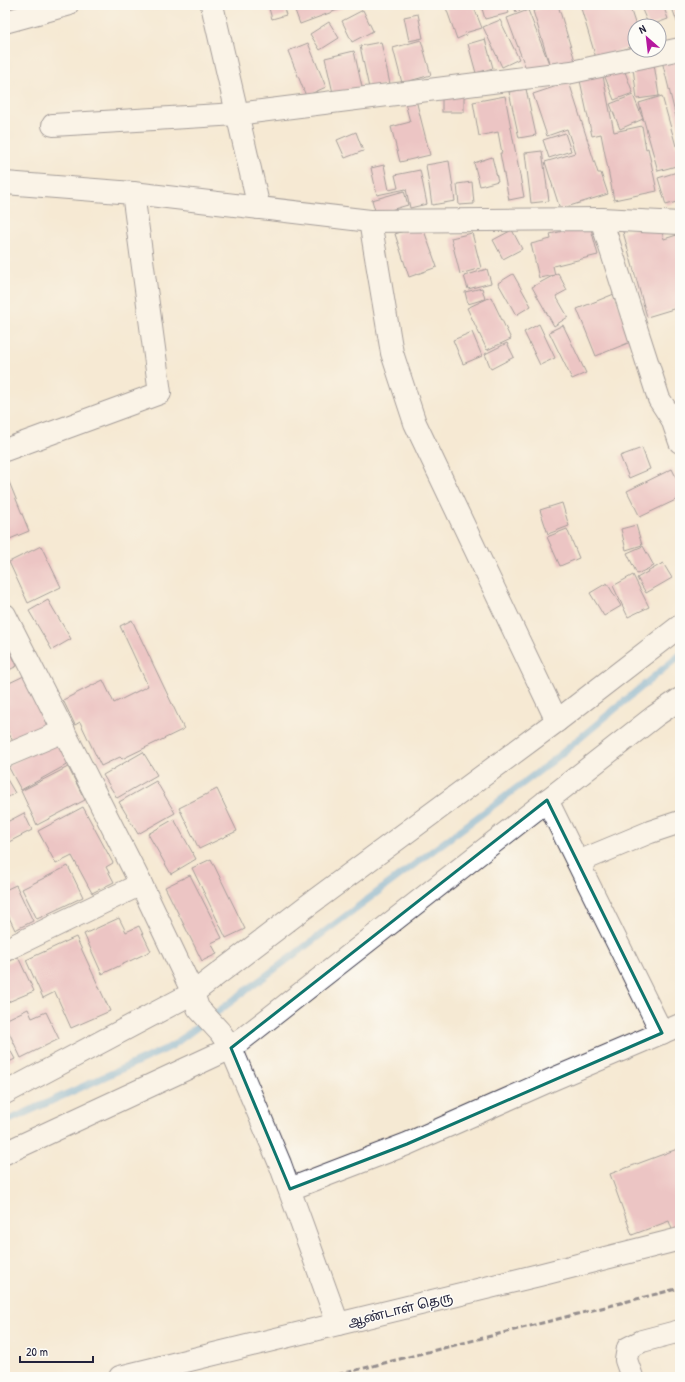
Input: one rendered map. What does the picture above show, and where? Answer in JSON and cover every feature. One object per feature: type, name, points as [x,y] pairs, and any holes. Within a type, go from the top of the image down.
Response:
[{"type":"street","points":[[5,22],[67,5]]},
{"type":"street","points":[[212,5],[259,208]]},
{"type":"street","points":[[52,125],[237,114],[572,72],[680,50]]},
{"type":"street","points":[[5,183],[133,193],[370,221],[601,219],[680,223]]},
{"type":"street","points":[[5,450],[160,393],[133,193]]},
{"type":"street","points":[[601,219],[659,399],[676,417],[680,442]]},
{"type":"street","points":[[370,221],[392,353],[415,423],[557,721]]},
{"type":"street","points":[[5,615],[141,884],[196,1000],[226,1040],[290,1189],[338,1324]]},
{"type":"street","points":[[5,1093],[196,1000],[307,906],[557,721],[680,626]]},
{"type":"street","points":[[5,1152],[226,1040],[547,800],[655,716],[680,700]]},
{"type":"street","points":[[5,756],[64,731]]},
{"type":"street","points":[[290,1189],[407,1144],[671,1029],[578,862],[547,800]]},
{"type":"street","points":[[578,862],[650,832],[680,822]]},
{"type":"street","points":[[5,950],[141,884]]},
{"type":"street","name":"ஆண்டாள் தெரு","points":[[120,1377],[538,1276],[680,1239]]},
{"type":"street","points":[[632,1377],[626,1360],[628,1348],[642,1341],[680,1331]]},
{"type":"highlighted area","points":[[547,800],[662,1033],[407,1144],[290,1189],[231,1048]]},
{"type":"building","points":[[268,5],[283,5],[286,15],[272,19]]},
{"type":"building","points":[[293,5],[342,5],[343,8],[300,24]]},
{"type":"building","points":[[445,5],[473,5],[482,28],[465,33],[466,35],[457,39]]},
{"type":"building","points":[[481,5],[506,5],[509,13],[485,19]]},
{"type":"building","points":[[513,5],[534,5],[516,12]]},
{"type":"building","points":[[551,5],[558,5],[576,64],[552,72],[533,11]]},
{"type":"building","points":[[580,5],[629,5],[633,18],[627,18],[627,48],[596,58]]},
{"type":"building","points":[[640,5],[663,5],[668,19],[667,18],[646,18]]},
{"type":"building","points":[[671,5],[680,5],[680,30]]},
{"type":"building","points":[[363,10],[373,31],[352,42],[342,21]]},
{"type":"building","points":[[528,10],[550,66],[528,74],[507,18]]},
{"type":"building","points":[[418,14],[423,38],[409,41],[404,17]]},
{"type":"building","points":[[500,20],[519,59],[502,67],[483,27]]},
{"type":"building","points":[[329,22],[339,38],[320,50],[310,34]]},
{"type":"building","points":[[485,39],[493,68],[476,73],[468,44]]},
{"type":"building","points":[[421,40],[431,75],[402,83],[393,48]]},
{"type":"building","points":[[381,42],[390,84],[369,88],[360,46]]},
{"type":"building","points":[[308,43],[326,87],[306,96],[288,51]]},
{"type":"building","points":[[354,51],[362,87],[333,93],[325,58]]},
{"type":"building","points":[[680,56],[680,128],[679,129],[662,61]]},
{"type":"building","points":[[622,64],[633,93],[614,100],[603,72]]},
{"type":"building","points":[[654,64],[659,96],[637,99],[633,68]]},
{"type":"building","points":[[602,71],[614,132],[642,126],[646,149],[648,148],[657,191],[614,200],[601,134],[592,136],[579,76]]},
{"type":"building","points":[[569,82],[598,173],[601,173],[608,194],[560,209],[545,162],[575,153],[567,129],[547,136],[533,94]]},
{"type":"building","points":[[526,89],[536,135],[519,138],[509,92]]},
{"type":"building","points":[[442,95],[464,95],[464,112],[442,112]]},
{"type":"building","points":[[633,95],[643,119],[620,129],[610,104]]},
{"type":"building","points":[[415,96],[430,155],[400,162],[391,127],[410,122],[404,99]]},
{"type":"building","points":[[505,96],[524,197],[509,200],[500,153],[502,153],[498,132],[479,136],[473,102]]},
{"type":"building","points":[[662,96],[676,146],[680,145],[680,165],[658,171],[639,103]]},
{"type":"building","points":[[356,132],[363,151],[345,158],[337,140]]},
{"type":"building","points":[[565,133],[571,151],[549,158],[543,140]]},
{"type":"building","points":[[542,151],[549,201],[531,203],[525,153]]},
{"type":"building","points":[[492,157],[498,181],[480,186],[474,163]]},
{"type":"building","points":[[449,161],[455,201],[432,205],[426,165]]},
{"type":"building","points":[[384,165],[389,190],[398,188],[395,175],[420,170],[427,204],[410,208],[406,189],[377,195],[371,168]]},
{"type":"building","points":[[680,171],[680,201],[666,205],[658,178]]},
{"type":"building","points":[[472,182],[474,204],[459,205],[457,184]]},
{"type":"building","points":[[404,191],[408,205],[376,214],[372,200]]},
{"type":"building","points":[[659,222],[664,239],[680,234],[680,307],[647,317],[623,232]]},
{"type":"building","points":[[422,225],[437,267],[409,277],[395,234]]},
{"type":"building","points":[[590,225],[598,255],[553,266],[555,275],[539,278],[531,244],[551,239],[550,234]]},
{"type":"building","points":[[512,230],[522,249],[503,259],[493,240]]},
{"type":"building","points":[[472,233],[481,268],[460,274],[451,238]]},
{"type":"building","points":[[487,269],[491,283],[468,289],[464,276]]},
{"type":"building","points":[[558,273],[567,290],[556,296],[568,317],[554,326],[532,287]]},
{"type":"building","points":[[513,274],[531,306],[516,315],[498,283]]},
{"type":"building","points":[[482,288],[485,299],[468,304],[465,292]]},
{"type":"building","points":[[614,294],[633,341],[596,356],[577,309]]},
{"type":"building","points":[[491,297],[511,339],[487,350],[467,308]]},
{"type":"building","points":[[539,324],[555,358],[540,365],[524,332]]},
{"type":"building","points":[[563,325],[586,373],[572,379],[549,332]]},
{"type":"building","points":[[472,332],[482,356],[463,364],[453,340]]},
{"type":"building","points":[[507,343],[514,357],[491,369],[485,354]]},
{"type":"building","points":[[642,448],[650,469],[629,478],[620,456]]},
{"type":"building","points":[[672,469],[680,485],[680,498],[640,517],[627,491]]},
{"type":"building","points":[[5,472],[29,531],[5,541]]},
{"type":"building","points":[[562,503],[569,526],[548,534],[540,510]]},
{"type":"building","points":[[636,525],[642,545],[626,550],[621,529]]},
{"type":"building","points":[[567,529],[579,558],[560,566],[547,537]]},
{"type":"building","points":[[41,546],[61,587],[28,603],[9,562]]},
{"type":"building","points":[[643,546],[654,566],[637,574],[627,553]]},
{"type":"building","points":[[663,563],[672,578],[646,593],[637,578]]},
{"type":"building","points":[[633,575],[649,607],[628,617],[613,586]]},
{"type":"building","points":[[607,583],[621,606],[604,616],[590,593]]},
{"type":"building","points":[[48,600],[71,639],[52,650],[29,611]]},
{"type":"building","points":[[132,620],[184,729],[122,759],[120,757],[101,766],[80,722],[75,725],[63,700],[103,680],[114,703],[148,686],[120,626]]},
{"type":"building","points":[[5,640],[17,666],[5,672]]},
{"type":"building","points":[[24,676],[50,729],[15,746],[6,727],[5,728],[5,685]]},
{"type":"building","points":[[56,739],[70,763],[21,790],[8,766]]},
{"type":"building","points":[[143,752],[157,775],[117,798],[103,775]]},
{"type":"building","points":[[68,767],[85,800],[37,825],[21,791]]},
{"type":"building","points":[[5,776],[15,793],[5,799]]},
{"type":"building","points":[[156,781],[175,813],[138,834],[119,802]]},
{"type":"building","points":[[217,789],[237,831],[199,849],[179,808]]},
{"type":"building","points":[[83,807],[113,863],[106,867],[114,882],[92,893],[72,856],[56,864],[38,831]]},
{"type":"building","points":[[24,813],[32,830],[5,844],[5,823]]},
{"type":"building","points":[[174,819],[196,859],[171,874],[148,834]]},
{"type":"building","points":[[211,859],[245,929],[226,938],[192,868]]},
{"type":"building","points":[[68,866],[83,897],[37,919],[22,889]]},
{"type":"building","points":[[190,875],[222,938],[211,943],[217,954],[202,961],[165,887]]},
{"type":"building","points":[[16,885],[33,921],[15,930],[5,909],[5,890]]},
{"type":"building","points":[[119,918],[126,932],[139,926],[151,951],[102,974],[84,934]]},
{"type":"building","points":[[76,937],[110,1011],[71,1028],[55,992],[43,998],[26,960]]},
{"type":"building","points":[[18,957],[34,991],[8,1002],[5,996],[5,964]]},
{"type":"building","points":[[28,1009],[32,1018],[46,1012],[59,1039],[21,1058],[5,1024],[5,1020]]},
{"type":"building","points":[[5,1041],[15,1059],[5,1064]]},
{"type":"building","points":[[680,1148],[680,1233],[674,1235],[669,1221],[632,1235],[610,1174]]},
{"type":"waterway","points":[[5,1122],[172,1046],[550,763],[680,655]]},
{"type":"railway","points":[[329,1377],[680,1288]]}]
